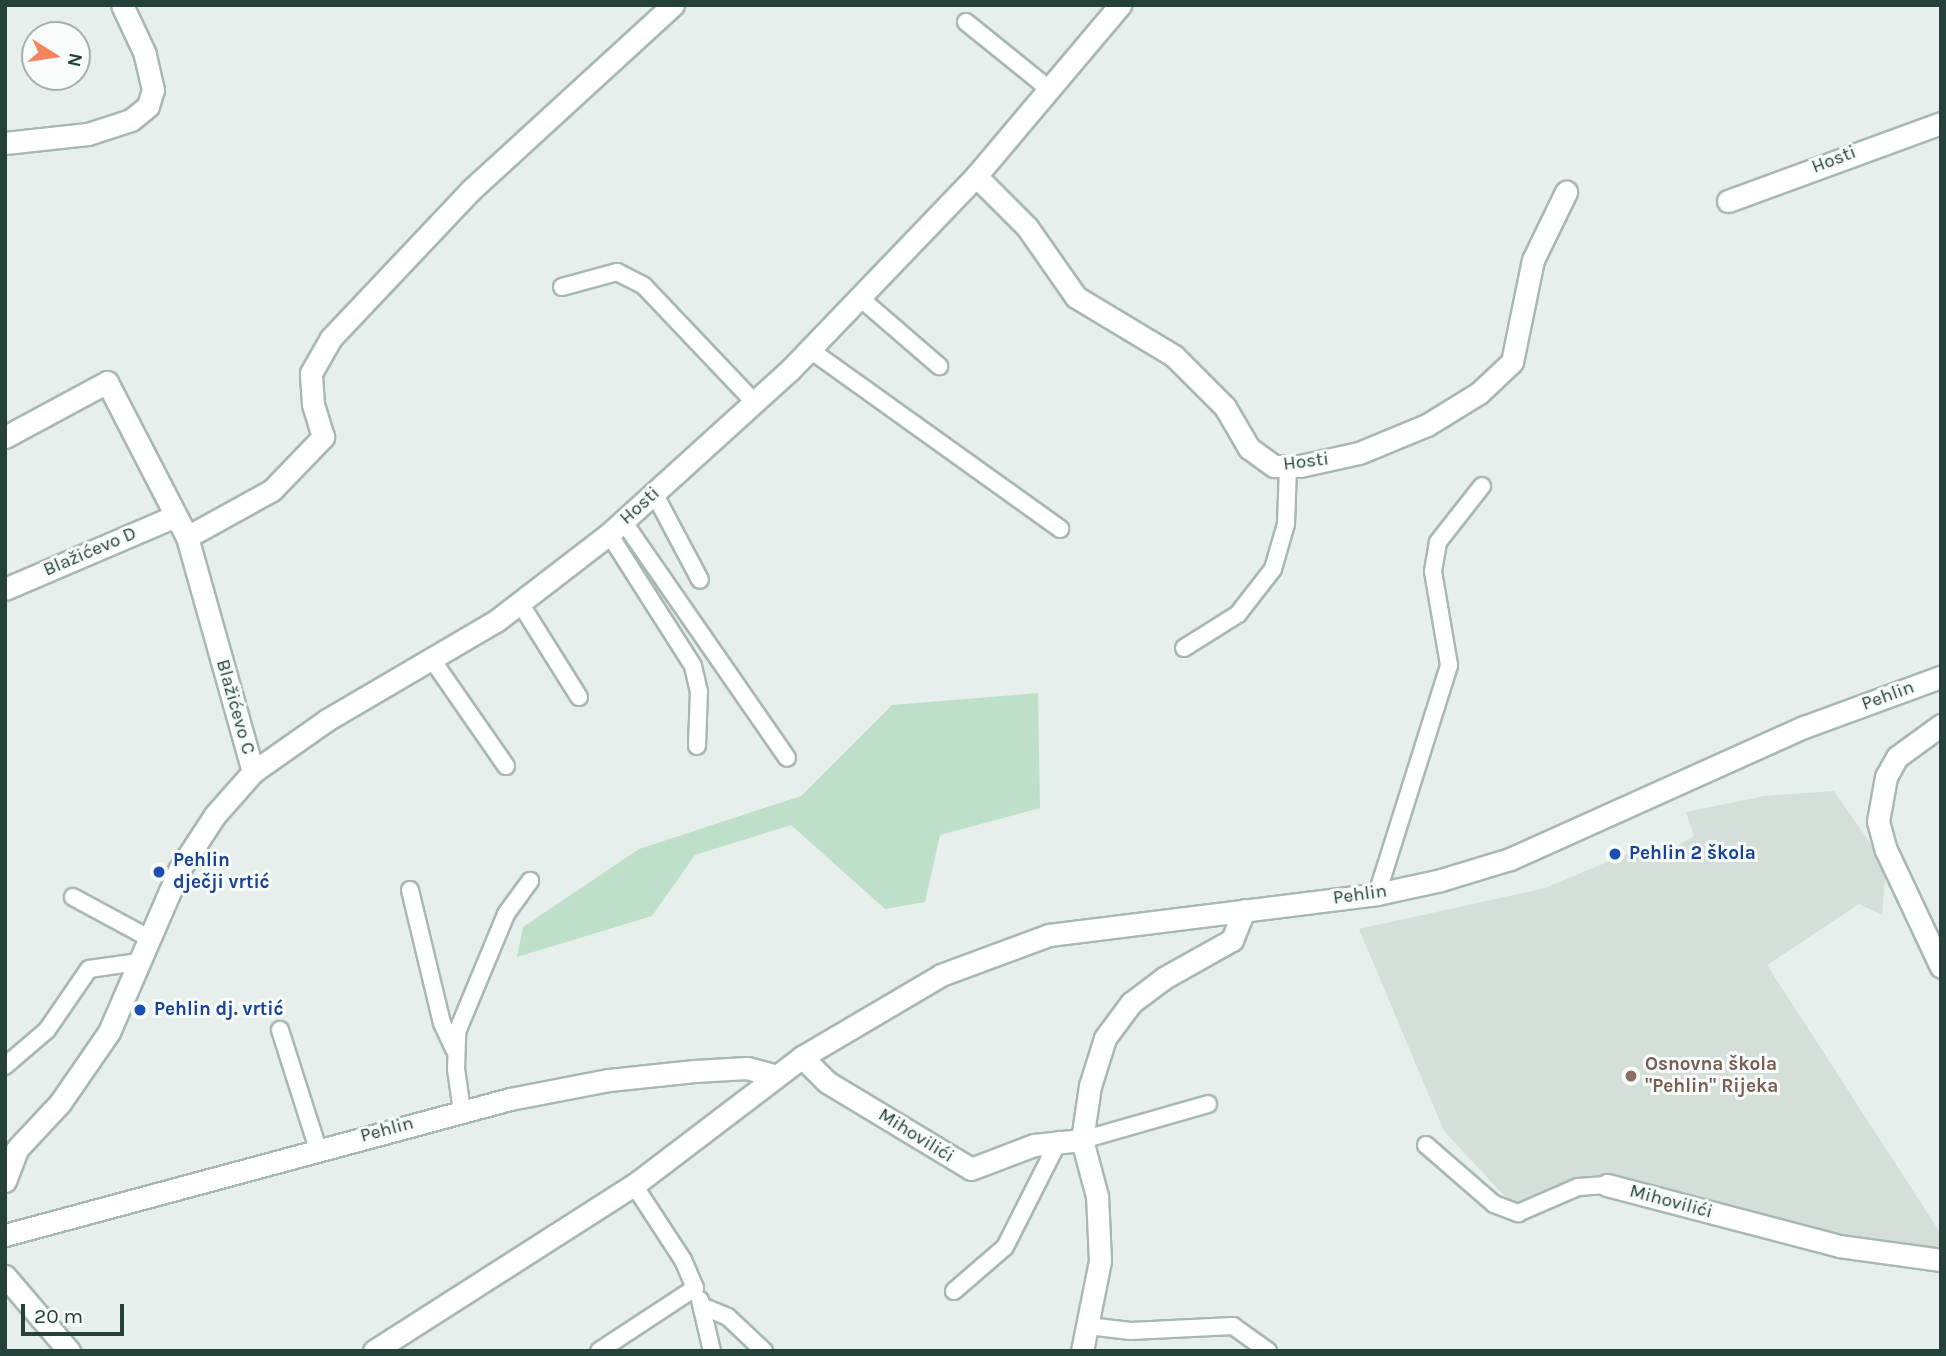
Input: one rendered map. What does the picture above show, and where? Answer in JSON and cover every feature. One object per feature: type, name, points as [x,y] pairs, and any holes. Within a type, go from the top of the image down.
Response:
[{"type":"street","points":[[5,143],[88,134],[131,120],[148,106],[153,90],[145,54],[122,5]]},
{"type":"street","points":[[187,537],[272,490],[323,437],[313,404],[311,373],[331,338],[471,190],[673,5]]},
{"type":"street","name":"Hosti","points":[[253,772],[327,720],[432,661],[520,603],[616,527],[809,349],[976,176],[1120,5]]},
{"type":"street","name":"Hosti","points":[[1728,201],[1941,123]]},
{"type":"street","name":"Hosti","points":[[976,176],[1027,228],[1076,297],[1174,356],[1224,407],[1249,449],[1274,466],[1288,466],[1359,453],[1427,425],[1479,393],[1512,362],[1533,260],[1566,192]]},
{"type":"street","name":"Blažićevo C","points":[[5,437],[107,382],[187,537],[253,772],[196,842],[147,937],[123,1004],[93,1061],[17,1149],[5,1181]]},
{"type":"street","name":"Blažićevo D","points":[[5,589],[175,516]]},
{"type":"street","name":"Pehlin","points":[[374,1351],[634,1185],[802,1057],[940,975],[1049,935],[1377,894],[1510,859],[1780,738],[1941,677]]},
{"type":"street","points":[[1941,725],[1896,757],[1886,777],[1878,821],[1885,850],[1941,967]]},
{"type":"street","points":[[1082,1351],[1100,1261],[1097,1196],[1082,1140],[1090,1086],[1115,1020],[1164,978],[1231,940],[1244,909]]},
{"type":"street","name":"Mihovilići","points":[[802,1057],[827,1082],[971,1169],[1034,1145],[1059,1140],[1082,1140]]},
{"type":"street","name":"Pehlin","points":[[5,1236],[463,1111],[608,1080],[747,1068],[776,1076]]},
{"type":"street","name":"Mihovilići","points":[[1607,1185],[1839,1246],[1941,1260]]},
{"type":"street","points":[[5,1276],[69,1351]]},
{"type":"lane","points":[[966,22],[1049,89]]},
{"type":"lane","points":[[562,287],[617,272],[644,286],[754,402]]},
{"type":"lane","points":[[859,297],[939,366]]},
{"type":"lane","points":[[809,349],[1059,529]]},
{"type":"lane","points":[[1184,648],[1238,614],[1273,569],[1286,524],[1288,466]]},
{"type":"lane","points":[[1377,894],[1448,665],[1433,571],[1438,542],[1482,486]]},
{"type":"lane","points":[[654,493],[700,580]]},
{"type":"lane","points":[[616,527],[692,666],[699,691],[697,746]]},
{"type":"lane","points":[[616,527],[787,758]]},
{"type":"lane","points":[[520,603],[579,697]]},
{"type":"lane","points":[[432,661],[506,766]]},
{"type":"lane","points":[[463,1111],[456,1054],[457,1032],[482,966],[506,914],[530,881]]},
{"type":"lane","points":[[410,890],[442,1023],[456,1054]]},
{"type":"lane","points":[[73,897],[147,937]]},
{"type":"lane","points":[[5,1066],[47,1030],[89,969],[138,962]]},
{"type":"lane","points":[[280,1030],[318,1149]]},
{"type":"lane","points":[[1082,1140],[1208,1104]]},
{"type":"lane","points":[[954,1292],[1005,1247],[1059,1140]]},
{"type":"lane","name":"Mihovilići","points":[[1426,1145],[1494,1204],[1518,1213],[1578,1187],[1607,1185]]},
{"type":"lane","points":[[634,1185],[683,1260],[702,1306],[707,1348]]},
{"type":"lane","points":[[599,1351],[695,1288]]},
{"type":"lane","points":[[702,1306],[728,1317],[764,1351]]},
{"type":"lane","points":[[1088,1326],[1131,1331],[1233,1326],[1268,1351]]},
{"type":"shaded area","name":"Osnovna škola \"Pehlin\" Rijeka","points":[[1834,791],[1886,866],[1882,915],[1859,904],[1767,965],[1941,1234],[1941,1256],[1915,1270],[1604,1192],[1521,1214],[1444,1131],[1359,929],[1545,888],[1643,847],[1665,853],[1694,836],[1686,812],[1764,796]]},
{"type":"green space","points":[[1038,693],[1040,808],[940,835],[925,902],[885,909],[791,825],[695,855],[652,916],[517,957],[523,927],[639,849],[801,796],[892,705]]},
{"type":"place","name":"Pehlin 2 škola","points":[[1615,854]]},
{"type":"place","name":"Pehlin dječji vrtić","points":[[159,872]]},
{"type":"place","name":"Pehlin dj. vrtić","points":[[140,1010]]},
{"type":"place","name":"Osnovna škola \"Pehlin\" Rijeka","points":[[1631,1076]]}]
